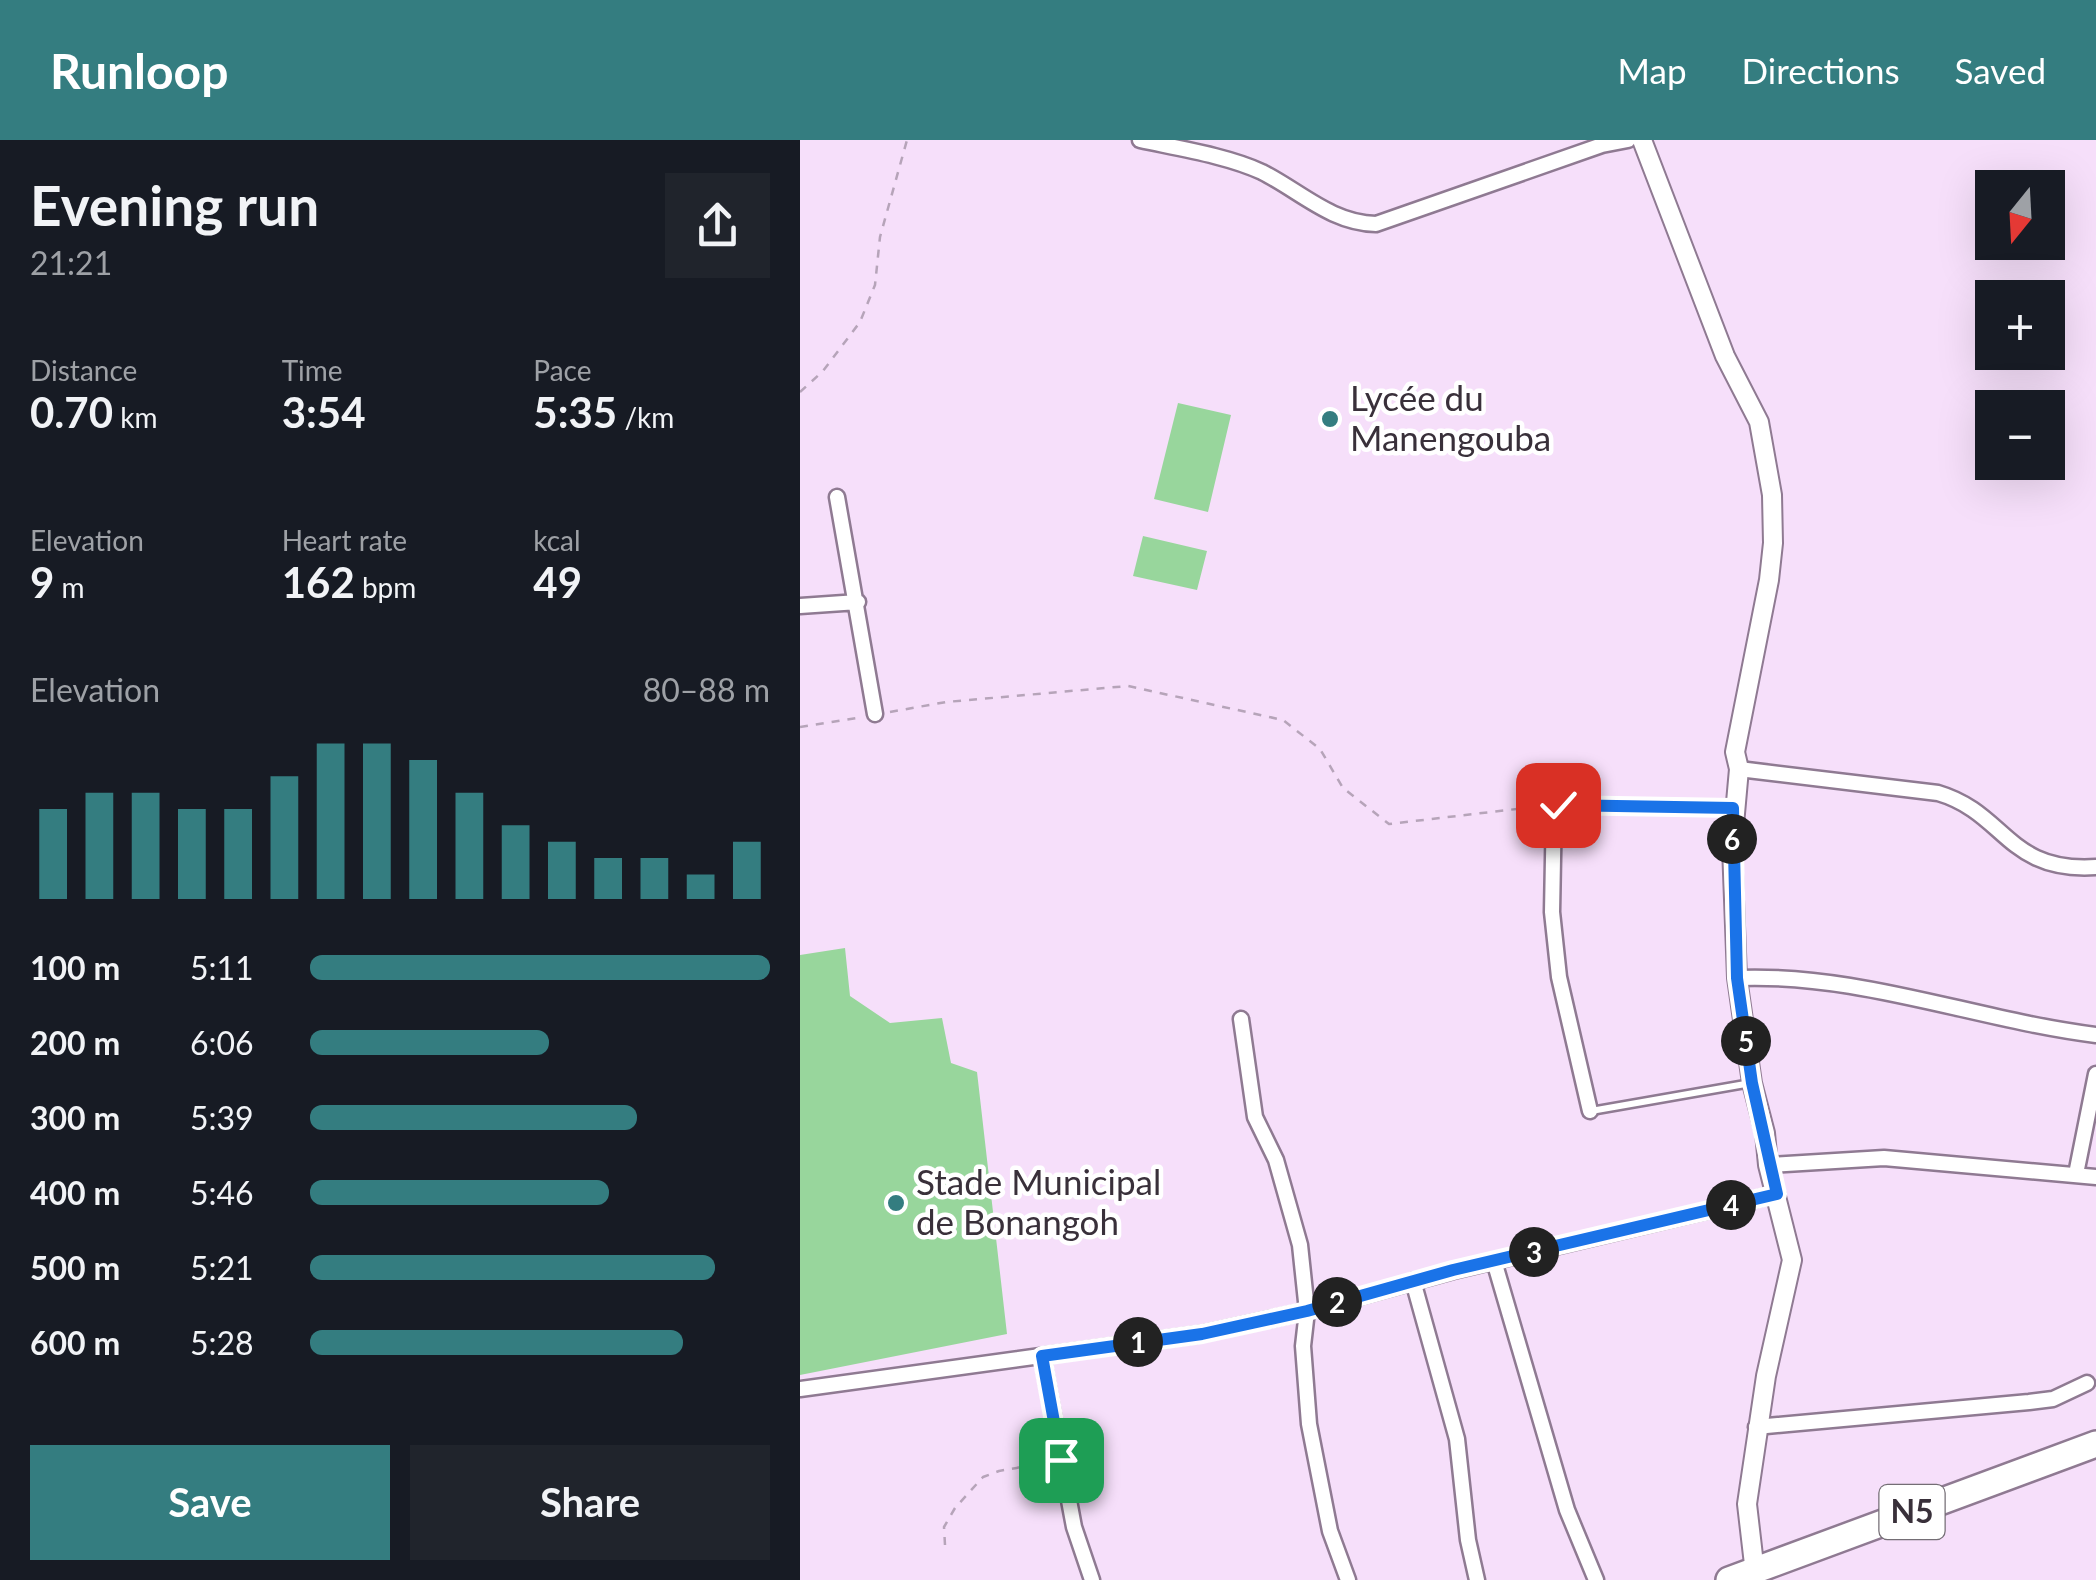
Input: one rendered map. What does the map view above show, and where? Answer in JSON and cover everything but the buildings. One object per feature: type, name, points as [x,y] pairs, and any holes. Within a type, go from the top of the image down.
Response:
[{"type":"highway","name":"N5","points":[[1729,1580],[1754,1576],[2096,1444]]},
{"type":"street","points":[[1140,140],[1260,171],[1348,220],[1376,224],[1602,145],[1628,140]]},
{"type":"street","points":[[1642,140],[1725,356],[1759,422],[1772,494],[1773,543],[1735,752],[1738,770],[1733,808],[1737,978],[1752,1083],[1792,1260],[1756,1427],[1747,1504],[1754,1576]]},
{"type":"street","points":[[837,497],[875,714]]},
{"type":"street","points":[[800,606],[858,602]]},
{"type":"street","points":[[1738,770],[1938,792],[1969,805],[2010,844],[2034,858],[2057,865],[2096,867]]},
{"type":"street","points":[[1554,805],[1552,912],[1560,977],[1590,1111]]},
{"type":"street","points":[[1737,978],[1781,976],[1894,993],[2096,1034]]},
{"type":"street","points":[[1241,1020],[1255,1117],[1276,1160],[1300,1245],[1307,1311],[1303,1346],[1309,1424],[1330,1531],[1348,1580]]},
{"type":"street","points":[[2076,1174],[2096,1074]]},
{"type":"street","points":[[1768,1164],[1884,1158],[2096,1178]]},
{"type":"street","points":[[800,1389],[1202,1334],[1777,1194]]},
{"type":"street","points":[[1494,1262],[1567,1510],[1596,1580]]},
{"type":"street","points":[[1413,1281],[1426,1335],[1449,1401],[1477,1580]]},
{"type":"street","points":[[1042,1356],[1074,1527],[1092,1580]]},
{"type":"street","points":[[1756,1427],[2029,1402],[2053,1398],[2087,1384]]},
{"type":"lane","points":[[1590,1111],[1752,1083]]},
{"type":"path","points":[[800,392],[823,371],[860,322],[875,285],[880,237],[907,140]]},
{"type":"path","points":[[800,727],[946,702],[1128,686],[1282,720],[1320,749],[1343,788],[1388,824],[1554,805],[1733,808]]},
{"type":"path","points":[[945,1544],[944,1527],[955,1508],[983,1477],[1061,1460]]},
{"type":"green space","points":[[1178,403],[1231,415],[1208,512],[1154,499]]},
{"type":"green space","points":[[1143,536],[1207,551],[1197,590],[1133,576]]},
{"type":"green space","name":"Stade Municipal de Bonangoh","points":[[845,948],[850,996],[890,1023],[942,1018],[951,1063],[977,1072],[1007,1334],[800,1375],[800,955]]},
{"type":"place","name":"Lycée du Manengouba","points":[[1330,419]]},
{"type":"place","name":"Stade Municipal de Bonangoh","points":[[896,1203]]},
{"type":"route","points":[[1061,1460],[1042,1356],[1202,1334],[1307,1311],[1453,1270],[1777,1194],[1752,1083],[1737,978],[1733,808],[1558,805]]}]
